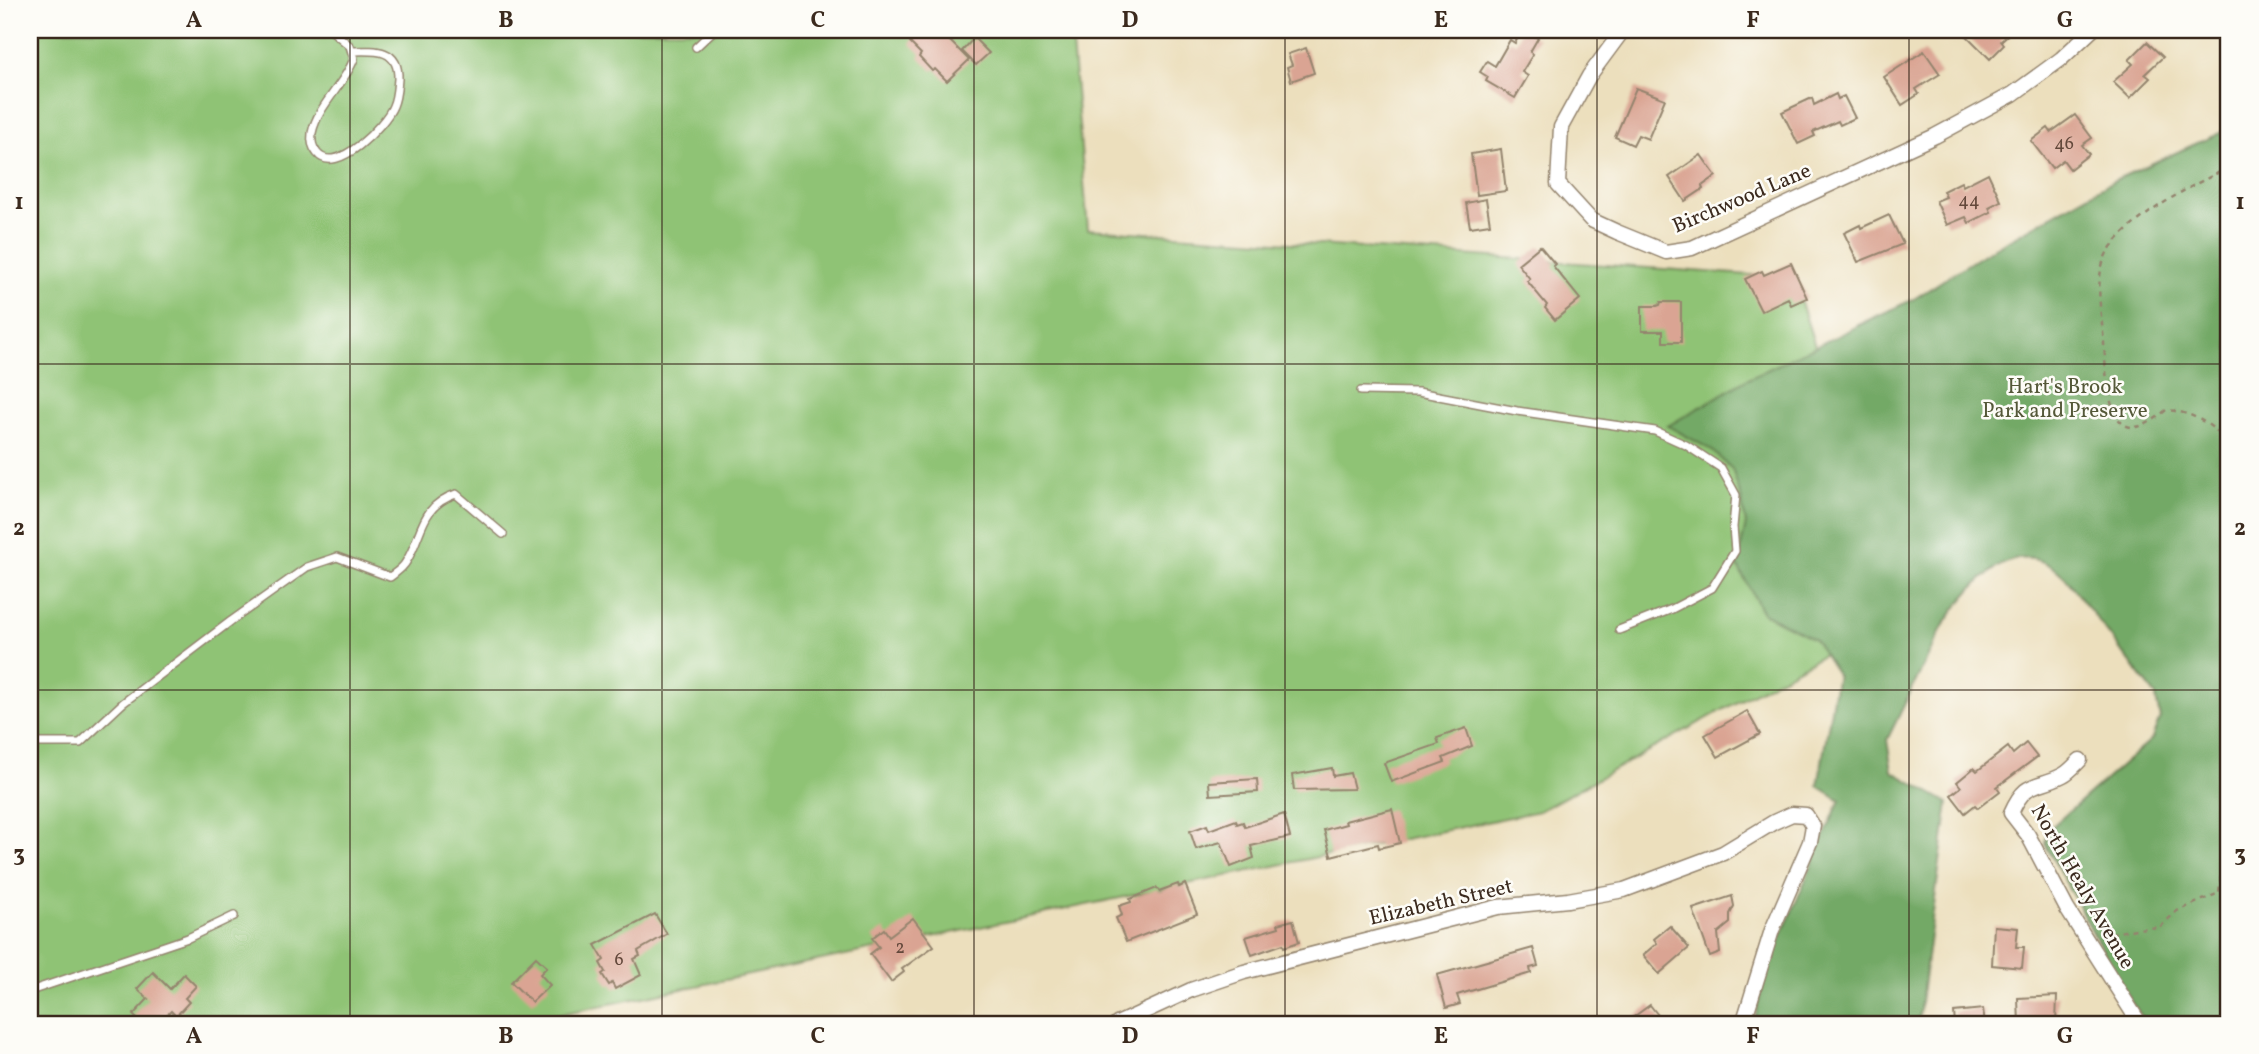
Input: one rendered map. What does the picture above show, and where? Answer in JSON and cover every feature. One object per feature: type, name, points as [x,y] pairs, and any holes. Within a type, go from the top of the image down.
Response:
[{"type":"street","name":"Birchwood Lane","points":[[1623,30],[1589,76],[1562,127],[1558,184],[1591,220],[1666,253],[1692,248],[1935,136],[2013,94],[2061,59],[2092,30]]},
{"type":"street","name":"North Healy Avenue","points":[[2080,760],[2065,775],[2032,785],[2017,798],[2011,813],[2028,835],[2084,936],[2140,1024]]},
{"type":"street","name":"Elizabeth Street","points":[[1117,1024],[1191,990],[1244,972],[1498,907],[1568,900],[1624,890],[1723,853],[1774,822],[1800,813],[1811,819],[1813,825],[1810,842],[1772,930],[1743,1024]]},
{"type":"lane","points":[[331,30],[353,51],[354,59],[348,74],[320,115],[312,133],[312,144],[316,151],[328,160],[335,160],[368,138],[393,108],[397,95],[397,65],[392,57],[371,50],[353,51]]},
{"type":"lane","points":[[696,47],[714,30]]},
{"type":"lane","points":[[1361,391],[1418,392],[1517,411],[1655,430],[1686,445],[1721,468],[1736,495],[1733,527],[1735,551],[1712,588],[1672,609],[1619,630]]},
{"type":"lane","points":[[30,743],[80,743],[123,703],[307,566],[337,557],[390,577],[406,564],[425,518],[442,499],[456,494],[503,534]]},
{"type":"lane","points":[[30,991],[188,938],[234,916]]},
{"type":"path","points":[[2229,168],[2142,217],[2107,254],[2099,279],[2108,396],[2118,419],[2127,426],[2139,429],[2153,422],[2166,410],[2184,412],[2195,416],[2229,444]]},
{"type":"path","points":[[2229,552],[2222,579],[2229,612]]},
{"type":"path","points":[[2084,936],[2161,927],[2177,911],[2219,893],[2223,855],[2229,842]]},
{"type":"green space","points":[[30,30],[1068,30],[1071,33],[1088,229],[1793,278],[1886,566],[1857,325],[1914,299],[1984,254],[2115,180],[2229,129],[2229,1024],[2045,844],[2047,831],[2152,739],[2160,718],[2156,696],[2065,577],[2047,563],[2029,558],[2012,560],[1996,568],[1967,595],[1943,626],[1897,614],[1539,811],[513,1024],[30,1024]]},
{"type":"green space","name":"Hart's Brook Park and Preserve","points":[[2229,129],[2229,1024],[2147,1024],[2129,999],[2045,844],[2047,831],[2152,739],[2160,718],[2156,696],[2065,577],[2047,563],[2029,558],[2012,560],[1996,568],[1981,580],[1954,610],[1943,626],[1887,740],[1892,771],[1948,803],[1918,1024],[1762,1024],[1755,1017],[1765,974],[1840,800],[1818,786],[1837,674],[1814,639],[1763,613],[1737,565],[1746,524],[1732,469],[1710,449],[1668,426],[1748,379],[1914,299],[1984,254],[2115,180]]},
{"type":"building","points":[[923,30],[932,30],[940,37],[943,34],[969,60],[947,81],[935,69],[932,71],[910,43]]},
{"type":"building","points":[[1522,30],[1538,38],[1530,52],[1533,54],[1522,72],[1528,76],[1515,98],[1486,81],[1488,77],[1480,72],[1487,61],[1495,66],[1510,40],[1515,43]]},
{"type":"building","points":[[1961,30],[2013,30],[2001,41],[2004,45],[1990,59]]},
{"type":"building","points":[[974,38],[989,53],[976,65],[962,51]]},
{"type":"building","points":[[2147,42],[2163,57],[2145,74],[2150,78],[2130,98],[2113,82],[2133,64],[2129,60]]},
{"type":"building","points":[[1306,48],[1314,73],[1291,81],[1287,67],[1292,65],[1288,54]]},
{"type":"building","points":[[1924,51],[1940,74],[1916,89],[1919,94],[1902,105],[1884,77]]},
{"type":"building","points":[[1636,88],[1665,99],[1648,139],[1638,135],[1633,145],[1615,137]]},
{"type":"building","points":[[1836,94],[1838,99],[1844,96],[1855,118],[1840,125],[1838,121],[1813,132],[1815,136],[1798,144],[1782,112],[1812,98],[1814,105]]},
{"type":"building","points":[[2075,115],[2092,138],[2082,145],[2089,154],[2070,169],[2063,160],[2052,168],[2031,141],[2048,128],[2051,132]]},
{"type":"building","points":[[1501,149],[1506,191],[1477,195],[1471,154]]},
{"type":"building","points":[[1701,155],[1716,176],[1685,201],[1669,177]]},
{"type":"building","points":[[1988,173],[2001,201],[1989,207],[1991,212],[1969,223],[1966,217],[1947,225],[1936,201],[1946,197],[1943,191],[1961,182],[1963,186]]},
{"type":"building","points":[[1486,199],[1490,224],[1470,227],[1466,203]]},
{"type":"building","points":[[1889,215],[1903,244],[1858,262],[1844,233]]},
{"type":"building","points":[[1540,246],[1580,299],[1555,320],[1518,264]]},
{"type":"building","points":[[1791,263],[1807,298],[1791,305],[1788,298],[1761,311],[1745,279],[1762,271],[1764,275]]},
{"type":"building","points":[[1661,302],[1681,302],[1681,342],[1663,342],[1663,331],[1642,331],[1642,306],[1657,306]]},
{"type":"building","points":[[1747,711],[1760,734],[1718,757],[1705,735]]},
{"type":"building","points":[[1466,728],[1472,746],[1443,758],[1445,762],[1391,782],[1384,763],[1439,744],[1437,738]]},
{"type":"building","points":[[2026,743],[2037,757],[1997,787],[2000,791],[1978,808],[1975,805],[1965,813],[1951,795],[1961,787],[1957,782],[1974,768],[1977,771],[2008,747],[2013,754]]},
{"type":"building","points":[[1332,768],[1333,776],[1350,773],[1354,789],[1294,790],[1292,775]]},
{"type":"building","points":[[1257,779],[1258,792],[1210,795],[1209,782]]},
{"type":"building","points":[[1392,809],[1400,843],[1379,848],[1378,844],[1331,856],[1324,830],[1346,824],[1345,821]]},
{"type":"building","points":[[1284,814],[1290,837],[1251,846],[1254,858],[1231,867],[1221,842],[1196,849],[1190,831],[1207,825],[1209,830],[1236,820],[1237,824],[1243,822],[1245,827]]},
{"type":"building","points":[[1178,884],[1179,887],[1185,884],[1197,914],[1126,942],[1116,918],[1122,915],[1119,906],[1157,888],[1159,891]]},
{"type":"building","points":[[1732,896],[1734,906],[1730,923],[1718,933],[1720,953],[1710,957],[1693,909]]},
{"type":"building","points":[[655,914],[667,934],[638,951],[640,956],[634,959],[641,975],[615,989],[602,974],[605,972],[600,963],[604,960],[595,945]]},
{"type":"building","points":[[913,918],[934,946],[902,969],[904,972],[891,982],[870,954],[879,947],[872,938],[884,929],[889,936]]},
{"type":"building","points":[[1293,920],[1299,942],[1284,947],[1283,944],[1252,955],[1246,937]]},
{"type":"building","points":[[1670,926],[1689,948],[1659,974],[1643,955],[1657,943],[1654,939]]},
{"type":"building","points":[[1994,926],[2018,928],[2016,947],[2024,947],[2022,968],[1992,965]]},
{"type":"building","points":[[1533,948],[1538,966],[1530,968],[1531,973],[1457,995],[1460,1004],[1446,1008],[1437,975]]},
{"type":"building","points":[[536,957],[547,967],[540,974],[550,985],[532,1002],[511,982]]},
{"type":"building","points":[[153,972],[170,989],[184,974],[196,986],[185,998],[189,1002],[176,1016],[171,1011],[158,1024],[142,1024],[133,1015],[148,999],[137,989]]},
{"type":"building","points":[[2057,996],[2056,1024],[2019,1024],[2018,998]]},
{"type":"building","points":[[1650,1005],[1665,1024],[1624,1024]]},
{"type":"building","points":[[1983,1009],[1985,1024],[1955,1024],[1954,1012]]}]
